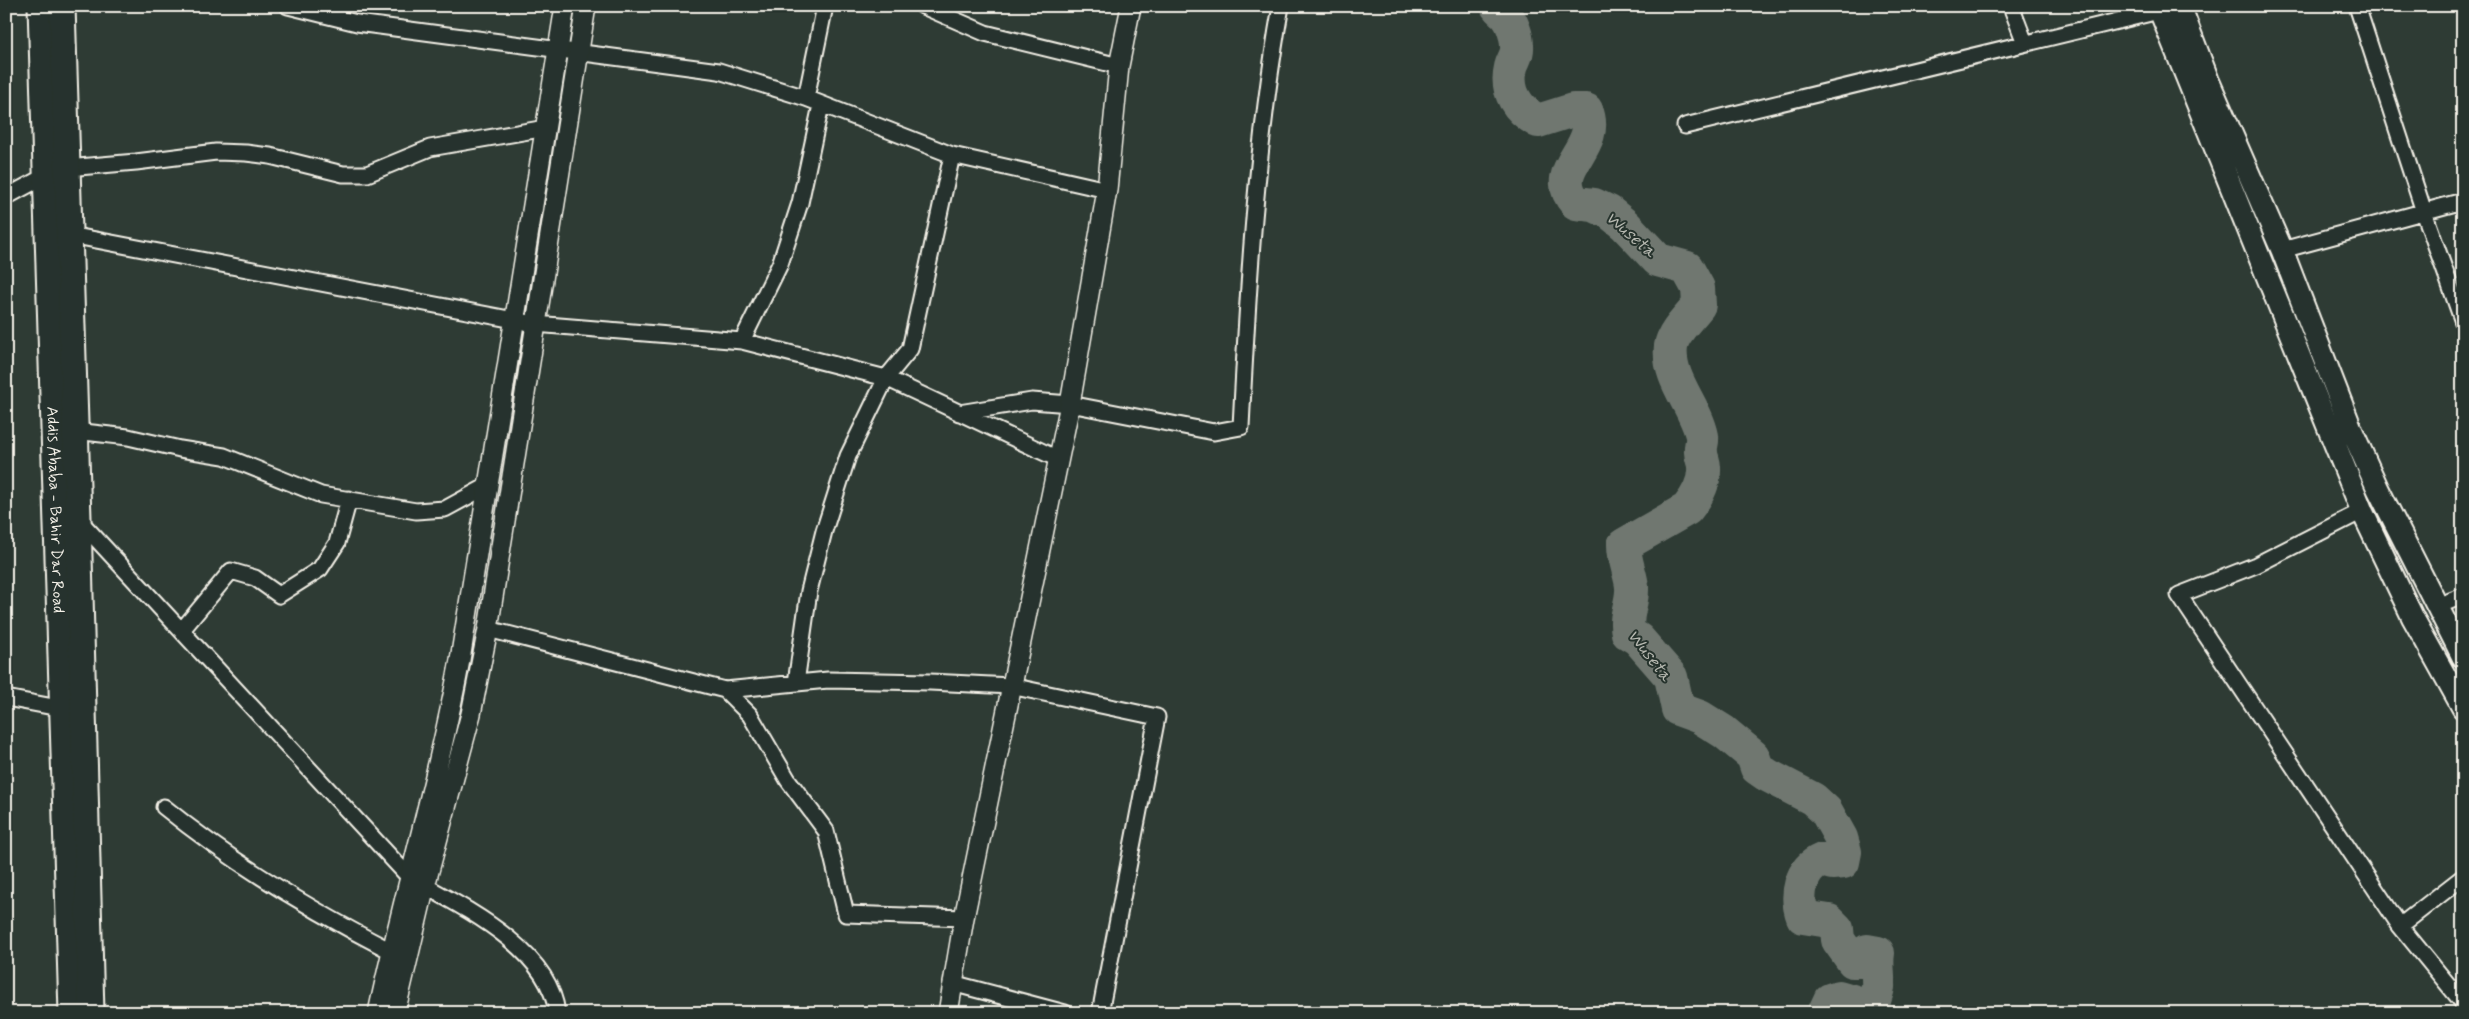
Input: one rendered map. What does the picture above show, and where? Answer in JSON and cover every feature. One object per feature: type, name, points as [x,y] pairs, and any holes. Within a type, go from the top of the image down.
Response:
[{"type":"highway","name":"Addis Ababa - Bahir Dar Road","points":[[41,6],[57,171],[70,235],[90,1013]]},
{"type":"highway","name":"Addis Ababa - Bahir Dar Road","points":[[62,6],[57,171],[64,709],[72,1013]]},
{"type":"main road","points":[[2180,6],[2208,80],[2282,250],[2307,317],[2378,489],[2463,657]]},
{"type":"main road","points":[[2159,9],[2362,511],[2413,618],[2463,708]]},
{"type":"main road","points":[[2286,324],[2307,317]]},
{"type":"street","points":[[288,6],[357,23],[719,71],[806,98],[952,155],[1107,190]]},
{"type":"street","points":[[395,1013],[417,882],[451,711],[566,6]]},
{"type":"street","points":[[378,1013],[391,951],[417,882],[471,714],[488,629],[586,6]]},
{"type":"street","points":[[806,98],[824,6]]},
{"type":"street","points":[[923,6],[985,34],[1119,66]]},
{"type":"street","points":[[948,1013],[964,918],[1070,404],[1107,190],[1119,66],[1131,6]]},
{"type":"street","points":[[959,413],[1032,401],[1070,404],[1214,432],[1241,426],[1248,275],[1281,6]]},
{"type":"street","points":[[2011,6],[2025,43]]},
{"type":"street","points":[[2357,6],[2424,212],[2463,322]]},
{"type":"street","points":[[1686,126],[2159,9]]},
{"type":"street","points":[[742,341],[780,264],[800,203],[822,105]]},
{"type":"street","points":[[6,197],[57,171],[216,152],[270,156],[343,174],[367,174],[430,148],[546,128]]},
{"type":"street","points":[[796,683],[809,590],[824,531],[848,456],[886,378],[910,348],[952,155]]},
{"type":"street","points":[[2282,250],[2463,200]]},
{"type":"street","points":[[70,235],[535,324],[742,341],[886,378],[1058,459]]},
{"type":"street","points":[[75,431],[128,437],[180,449],[224,456],[321,494],[416,511],[445,509],[489,486]]},
{"type":"street","points":[[182,630],[231,571],[255,578],[279,594],[320,569],[337,543],[349,499]]},
{"type":"street","points":[[2362,511],[2256,565],[2179,595],[2400,926],[2463,1003]]},
{"type":"street","points":[[78,518],[417,882],[471,913],[527,953],[545,980],[557,1013]]},
{"type":"street","points":[[2438,606],[2463,596]]},
{"type":"street","points":[[488,629],[725,690],[828,680],[1011,686],[1156,716],[1100,1013]]},
{"type":"street","points":[[725,690],[750,715],[788,780],[826,831],[846,914],[964,918]]},
{"type":"street","points":[[6,698],[64,709]]},
{"type":"street","points":[[164,807],[210,844],[326,918],[391,951]]},
{"type":"street","points":[[2400,926],[2463,877]]},
{"type":"street","points":[[952,983],[1065,1013]]},
{"type":"waterway","name":"Wuseta","points":[[1497,6],[1510,21],[1516,38],[1517,52],[1511,67],[1510,84],[1519,106],[1538,121],[1573,110],[1586,110],[1589,124],[1587,136],[1567,179],[1568,191],[1576,203],[1594,205],[1609,212],[1625,225],[1658,260],[1687,268],[1698,288],[1699,305],[1675,335],[1671,346],[1671,358],[1677,381],[1694,414],[1702,436],[1703,478],[1697,495],[1687,509],[1624,545],[1632,587],[1627,621],[1628,633],[1638,639],[1671,677],[1678,709],[1700,717],[1724,732],[1753,756],[1757,768],[1813,799],[1826,811],[1841,838],[1845,852],[1843,862],[1832,863],[1822,860],[1815,864],[1804,876],[1800,892],[1801,909],[1803,917],[1829,921],[1837,929],[1838,940],[1853,961],[1861,961],[1867,951],[1878,953],[1878,987],[1873,1007],[1839,997],[1830,1000],[1824,1013]]}]
